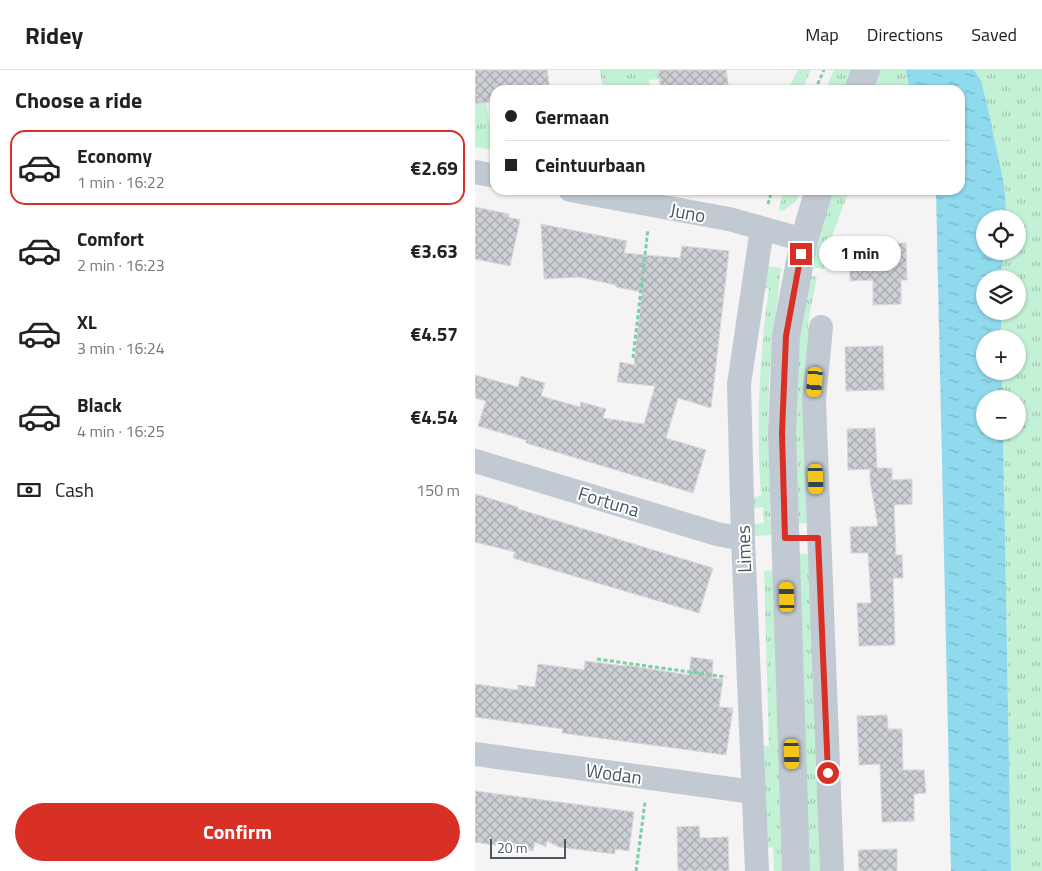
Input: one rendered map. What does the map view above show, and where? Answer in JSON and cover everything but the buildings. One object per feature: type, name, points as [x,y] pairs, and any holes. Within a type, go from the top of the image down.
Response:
[{"type":"street","points":[[860,85],[866,70]]},
{"type":"street","points":[[475,172],[490,175]]},
{"type":"street","name":"Juno","points":[[597,195],[729,220],[804,240]]},
{"type":"street","points":[[796,871],[782,433],[786,336],[804,240],[818,195]]},
{"type":"street","name":"Limes","points":[[757,871],[743,539],[739,384],[762,229]]},
{"type":"street","points":[[821,327],[814,400],[832,871]]},
{"type":"street","name":"Fortuna","points":[[475,461],[717,534],[743,539]]},
{"type":"street","points":[[785,538],[818,538]]},
{"type":"street","name":"Wodan","points":[[475,754],[753,792]]},
{"type":"path","points":[[817,85],[824,70]]},
{"type":"path","points":[[633,358],[651,205]]},
{"type":"path","points":[[597,659],[749,680]]},
{"type":"path","points":[[636,871],[648,778]]},
{"type":"green space","points":[[600,70],[658,70],[659,79],[649,80],[650,85],[602,85]]},
{"type":"green space","points":[[798,70],[811,70],[804,85],[790,85]]},
{"type":"green space","points":[[834,70],[851,70],[845,85],[827,85]]},
{"type":"green space","points":[[880,70],[907,70],[909,85],[873,85]]},
{"type":"green space","points":[[974,70],[1042,70],[1042,871],[1011,871],[1003,440],[1026,440],[1026,390],[1002,390],[1002,380],[1026,380],[1026,330],[1001,330],[1001,320],[1026,320],[1026,270],[1001,270],[1003,260],[1026,260],[1026,210],[1006,210],[1004,185]]},
{"type":"green space","points":[[486,103],[490,126],[490,149],[475,147],[475,104]]},
{"type":"green space","points":[[783,195],[799,195],[795,202],[783,211],[780,211]]},
{"type":"green space","points":[[830,195],[847,195],[833,234],[824,269],[810,267]]},
{"type":"green space","points":[[767,266],[781,268],[769,378],[768,430],[771,535],[755,536],[754,524],[764,523],[763,507],[754,508],[753,497],[761,496],[759,392],[769,289],[763,287]]},
{"type":"green space","points":[[809,275],[817,277],[808,328],[814,329],[810,521],[797,524],[794,402],[802,316]]},
{"type":"green space","points":[[798,554],[809,554],[825,871],[809,871]]},
{"type":"green space","points":[[773,570],[783,871],[774,871],[773,847],[766,848],[763,746],[769,746],[764,571]]},
{"type":"water","points":[[906,70],[974,70],[981,81],[1004,185],[1006,210],[976,210],[976,260],[1003,260],[1001,270],[976,270],[976,320],[1001,320],[1001,330],[976,330],[976,380],[1002,380],[1002,390],[976,390],[976,440],[1003,440],[1011,871],[951,871],[936,195],[965,195],[965,85],[909,85]]},
{"type":"route","points":[[801,254],[786,336],[782,433],[785,538],[818,538],[828,773]]}]
